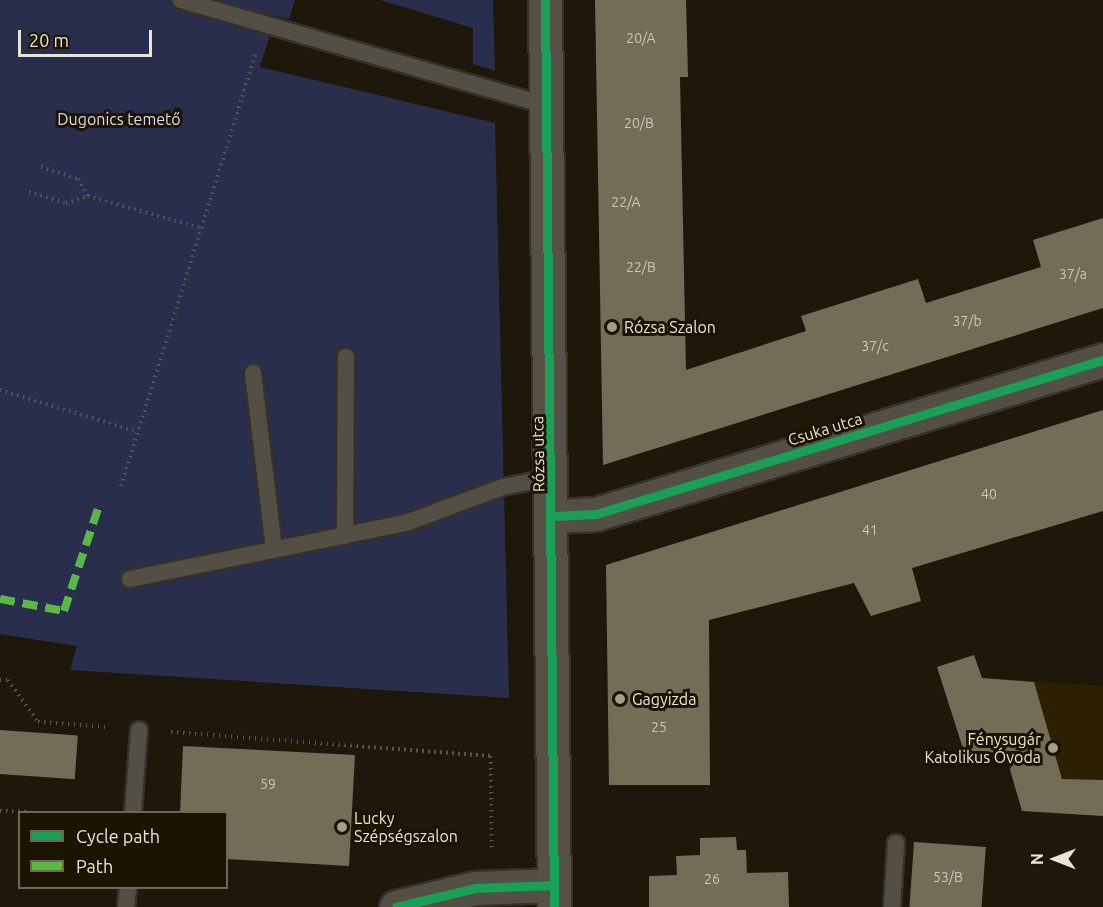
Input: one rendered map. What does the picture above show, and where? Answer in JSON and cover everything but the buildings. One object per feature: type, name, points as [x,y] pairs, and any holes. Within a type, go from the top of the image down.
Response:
[{"type":"street","name":"Rózsa utca","points":[[545,0],[554,516],[554,896]]},
{"type":"street","name":"Csuka utca","points":[[554,516],[596,514],[1103,360]]},
{"type":"street","points":[[396,907],[493,887],[554,896]]},
{"type":"lane","points":[[181,0],[548,106]]},
{"type":"lane","points":[[345,536],[346,357]]},
{"type":"lane","points":[[253,373],[274,550]]},
{"type":"lane","points":[[130,579],[406,523],[503,487],[553,477]]},
{"type":"lane","points":[[133,811],[139,730]]},
{"type":"lane","points":[[892,907],[896,843]]},
{"type":"lane","points":[[126,907],[128,889]]},
{"type":"path","points":[[121,486],[265,24]]},
{"type":"path","points":[[41,167],[78,179],[88,196]]},
{"type":"path","points":[[29,192],[66,203],[88,196],[201,228]]},
{"type":"path","points":[[0,390],[138,432]]},
{"type":"path","points":[[0,680],[8,680],[38,722],[491,756],[493,887]]},
{"type":"path","points":[[0,811],[18,812]]},
{"type":"shaded area","name":"Fénysugár Katolikus Óvoda","points":[[982,678],[1103,686],[1103,816],[1022,811]]},
{"type":"green space","name":"Dugonics temető","points":[[0,0],[295,0],[289,19],[276,16],[260,67],[495,123],[509,698],[70,670],[77,646],[0,634]]},
{"type":"green space","points":[[380,0],[493,0],[495,71],[473,64],[473,28]]},
{"type":"marked path","points":[[0,599],[64,611],[99,506]]},
{"type":"cycle path","points":[[545,0],[554,907]]},
{"type":"cycle path","points":[[554,516],[596,514],[1103,360]]},
{"type":"cycle path","points":[[396,907],[475,888],[554,885]]},
{"type":"place","name":"Rózsa Szalon","points":[[612,327]]},
{"type":"place","name":"Gagyizda","points":[[620,699]]},
{"type":"place","name":"Fénysugár Katolikus Óvoda","points":[[1053,748]]},
{"type":"place","name":"Lucky Szépségszalon","points":[[342,827]]}]
